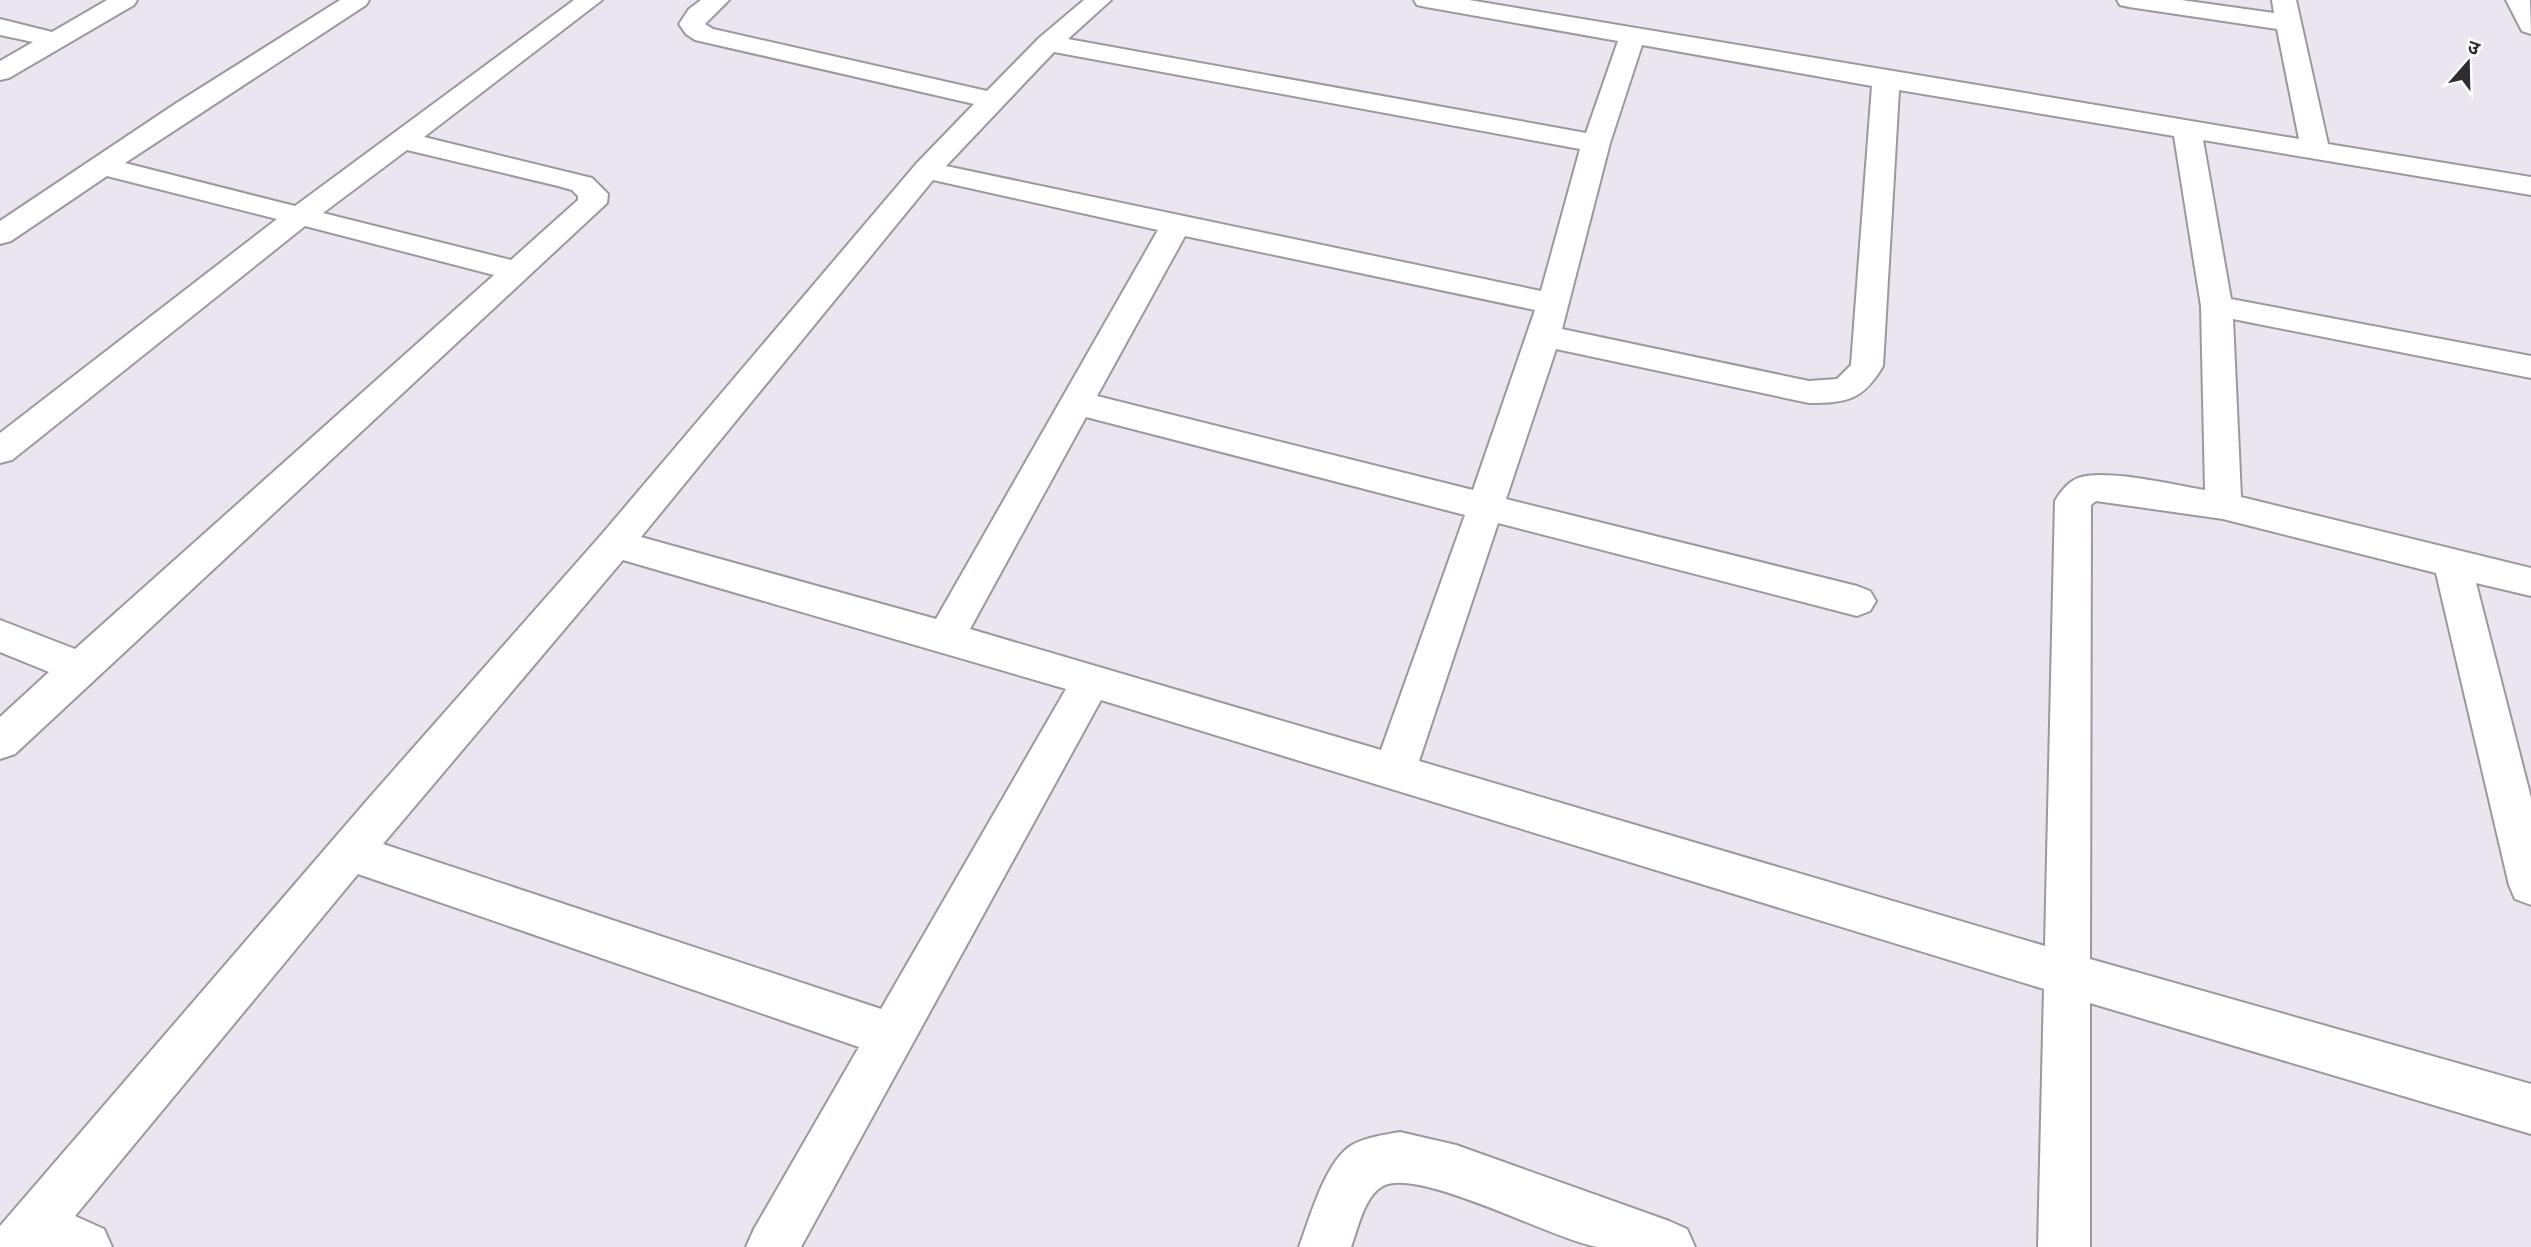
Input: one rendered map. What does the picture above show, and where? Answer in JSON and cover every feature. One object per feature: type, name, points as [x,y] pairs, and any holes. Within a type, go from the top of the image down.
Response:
[{"type":"street","points":[[0,72],[125,0]]},
{"type":"street","points":[[0,235],[356,0]]},
{"type":"street","points":[[6,440],[400,140],[590,0]]},
{"type":"street","points":[[717,0],[698,14],[692,24],[704,35],[990,100]]},
{"type":"street","points":[[25,1236],[614,544],[926,170],[990,100],[1048,43],[1099,0]]},
{"type":"street","points":[[1426,0],[1886,80],[2531,186]]},
{"type":"street","points":[[2129,0],[2286,12],[2315,149]]},
{"type":"street","points":[[2518,0],[2531,26]]},
{"type":"street","points":[[0,27],[55,40]]},
{"type":"street","points":[[1394,774],[1544,336],[1596,143],[1632,37]]},
{"type":"street","points":[[1048,43],[1596,143]]},
{"type":"street","points":[[1544,336],[1809,392],[1844,391],[1857,383],[1867,366],[1886,80]]},
{"type":"street","points":[[2188,129],[2217,306],[2223,506]]},
{"type":"street","points":[[0,742],[592,203],[593,194],[582,184],[567,179],[400,140]]},
{"type":"street","points":[[103,166],[517,271]]},
{"type":"street","points":[[926,170],[1552,303]]},
{"type":"street","points":[[946,637],[1176,225]]},
{"type":"street","points":[[2217,306],[2531,367]]},
{"type":"street","points":[[1077,403],[1857,601]]},
{"type":"street","points":[[2064,1247],[2073,501],[2087,488],[2110,488],[2223,506],[2531,582]]},
{"type":"street","points":[[614,544],[946,637],[2068,975],[2531,1109]]},
{"type":"street","points":[[2453,564],[2531,885]]},
{"type":"street","points":[[0,635],[80,668]]},
{"type":"street","points":[[772,1247],[1091,682]]},
{"type":"street","points":[[350,852],[891,1035]]},
{"type":"street","points":[[1325,1247],[1349,1185],[1368,1164],[1400,1157],[1456,1170],[1669,1247]]},
{"type":"street","points":[[25,1236],[86,1247]]}]
